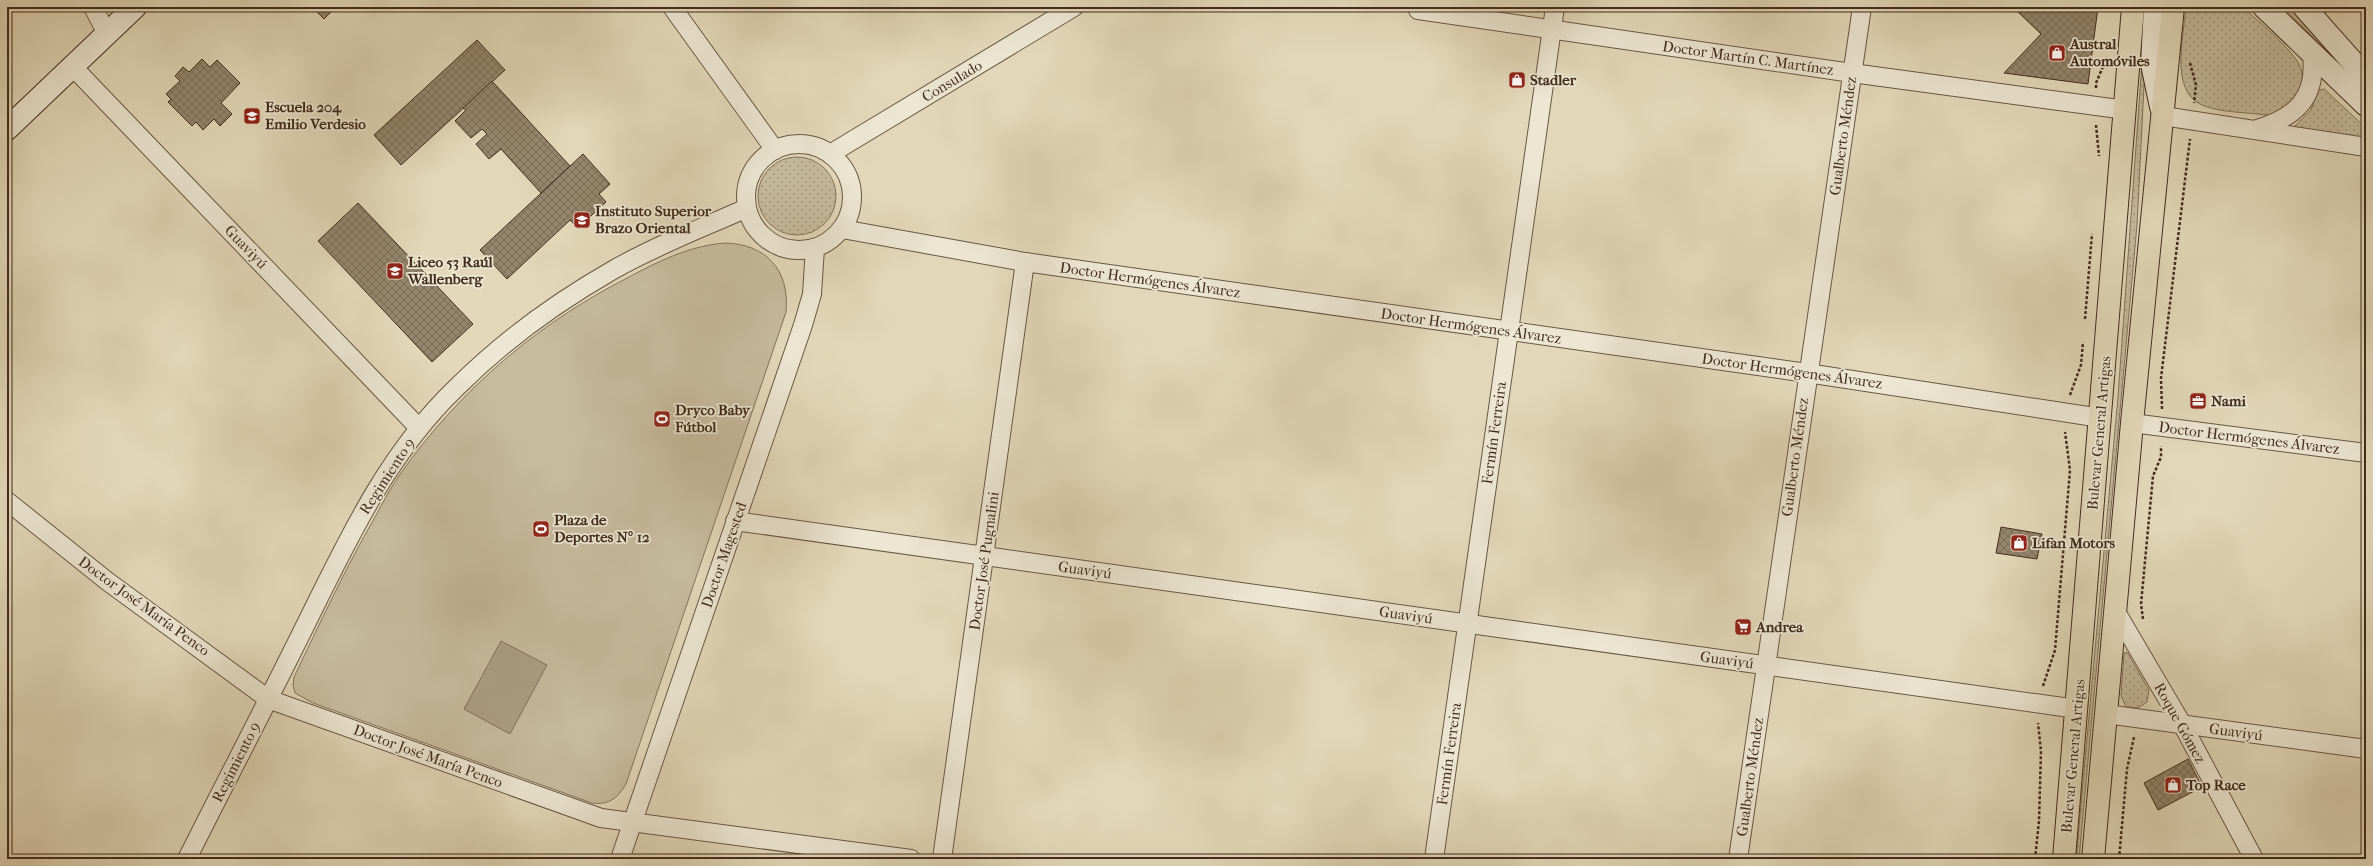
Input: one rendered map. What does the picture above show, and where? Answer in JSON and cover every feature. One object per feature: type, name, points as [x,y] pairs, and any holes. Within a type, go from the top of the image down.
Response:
[{"type":"main road","points":[[7,129],[135,7]]},
{"type":"main road","name":"Bulevar General Artigas","points":[[2064,859],[2126,110],[2133,7]]},
{"type":"main road","name":"Bulevar General Artigas","points":[[2155,7],[2152,64],[2163,116]]},
{"type":"main road","name":"Bulevar General Artigas","points":[[2093,859],[2132,422],[2163,116],[2172,7]]},
{"type":"main road","points":[[2264,7],[2312,55],[2366,105]]},
{"type":"main road","points":[[2304,7],[2366,77]]},
{"type":"street","points":[[93,7],[107,34]]},
{"type":"street","points":[[672,7],[775,150]]},
{"type":"street","name":"Consulado","points":[[830,154],[1074,7]]},
{"type":"street","name":"Fermín Ferreira","points":[[1434,859],[1555,7]]},
{"type":"street","name":"Gualberto Méndez","points":[[1738,859],[1807,373],[1862,7]]},
{"type":"street","name":"Doctor Martín C. Martínez","points":[[1418,10],[1852,73],[2126,110]]},
{"type":"street","points":[[2254,130],[2281,120],[2301,104],[2311,85],[2314,72],[2312,55]]},
{"type":"street","name":"Guaviyú","points":[[73,67],[419,428]]},
{"type":"street","points":[[2163,116],[2366,147]]},
{"type":"street","points":[[796,144],[808,145],[830,154],[846,172],[851,189],[851,207],[842,229],[830,241],[815,248],[796,250],[778,246],[758,231],[747,208],[746,195],[754,169],[762,159],[775,150],[796,144]]},
{"type":"street","name":"Regimiento 9","points":[[187,859],[351,534],[390,466],[419,428],[466,378],[532,323],[570,296],[614,270],[747,208]]},
{"type":"street","name":"Doctor Hermógenes Álvarez","points":[[842,229],[1025,262],[1807,373],[2101,418]]},
{"type":"street","name":"Doctor Magested","points":[[620,859],[810,300],[815,248]]},
{"type":"street","name":"Doctor José Pugnalini","points":[[942,859],[1025,262]]},
{"type":"street","name":"Doctor Hermógenes Álvarez","points":[[2132,422],[2366,454]]},
{"type":"street","name":"Doctor José María Penco","points":[[7,501],[107,580],[268,699],[601,818],[911,859]]},
{"type":"street","name":"Guaviyú","points":[[735,521],[2077,709]]},
{"type":"street","name":"Roque Gómez","points":[[2115,610],[2182,724],[2254,859]]},
{"type":"street","name":"Guaviyú","points":[[2106,714],[2366,749]]},
{"type":"shaded area","points":[[2146,7],[2148,7],[2137,225],[2079,859],[2076,859],[2118,397]]},
{"type":"shaded area","points":[[2186,7],[2243,7],[2277,38],[2300,65],[2302,80],[2296,100],[2272,115],[2266,115],[2217,110],[2202,105],[2192,98],[2185,88],[2181,61],[2181,47]]},
{"type":"shaded area","points":[[2283,7],[2290,7],[2349,74]]},
{"type":"shaded area","points":[[2324,89],[2366,128],[2366,139],[2294,127],[2311,110],[2318,90]]},
{"type":"shaded area","points":[[797,157],[812,160],[819,164],[829,174],[833,181],[836,196],[833,211],[829,218],[819,228],[812,232],[797,235],[782,232],[775,228],[765,218],[761,211],[758,196],[761,181],[765,174],[775,164],[782,160]]},
{"type":"shaded area","name":"Plaza de Deportes Nº 12","points":[[725,243],[752,248],[763,254],[772,262],[779,272],[784,284],[786,312],[626,784],[619,794],[608,802],[592,803],[313,703],[295,693],[293,686],[294,677],[343,576],[387,495],[422,444],[470,391],[523,344],[581,304],[612,286],[667,258],[695,248]]},
{"type":"shaded area","points":[[501,641],[547,665],[510,734],[464,709]]},
{"type":"shaded area","points":[[2127,652],[2149,690],[2147,702],[2138,708],[2126,707],[2121,696],[2124,653]]},
{"type":"building","points":[[312,7],[336,7],[324,19]]},
{"type":"building","name":"Austral Automóviles","points":[[2021,7],[2098,7],[2088,84],[2004,73],[2041,34],[2017,11]]},
{"type":"building","points":[[477,40],[505,70],[401,165],[374,135]]},
{"type":"building","points":[[202,59],[210,67],[217,60],[240,83],[221,103],[232,114],[220,126],[214,119],[203,130],[196,122],[192,126],[168,102],[171,99],[166,94],[180,81],[175,76],[183,67],[189,72]]},
{"type":"building","points":[[492,81],[570,166],[541,193],[501,149],[489,159],[476,144],[487,134],[482,129],[471,138],[455,121],[466,110],[463,108]]},
{"type":"building","points":[[583,154],[610,184],[599,194],[606,202],[578,228],[570,220],[507,279],[480,250]]},
{"type":"building","points":[[358,203],[473,324],[432,362],[318,241]]},
{"type":"building","name":"Lifan Motors","points":[[2001,527],[2042,534],[2037,559],[1996,553]]},
{"type":"building","name":"Top Race","points":[[2188,759],[2202,787],[2158,810],[2144,783]]},
{"type":"place","name":"Austral Automóviles","points":[[2057,53]]},
{"type":"place","name":"Stadler","points":[[1517,80]]},
{"type":"place","name":"Escuela 204 Emilio Verdesio","points":[[252,116]]},
{"type":"place","name":"Instituto Superior Brazo Oriental","points":[[582,220]]},
{"type":"place","name":"Liceo 53 Raúl Wallenberg","points":[[395,271]]},
{"type":"place","name":"Nami","points":[[2198,401]]},
{"type":"place","name":"Dryco Baby Fútbol","points":[[662,419]]},
{"type":"place","name":"Plaza de Deportes Nº 12","points":[[541,529]]},
{"type":"place","name":"Lifan Motors","points":[[2019,543]]},
{"type":"place","name":"Andrea","points":[[1743,627]]},
{"type":"place","name":"Top Race","points":[[2173,785]]}]
